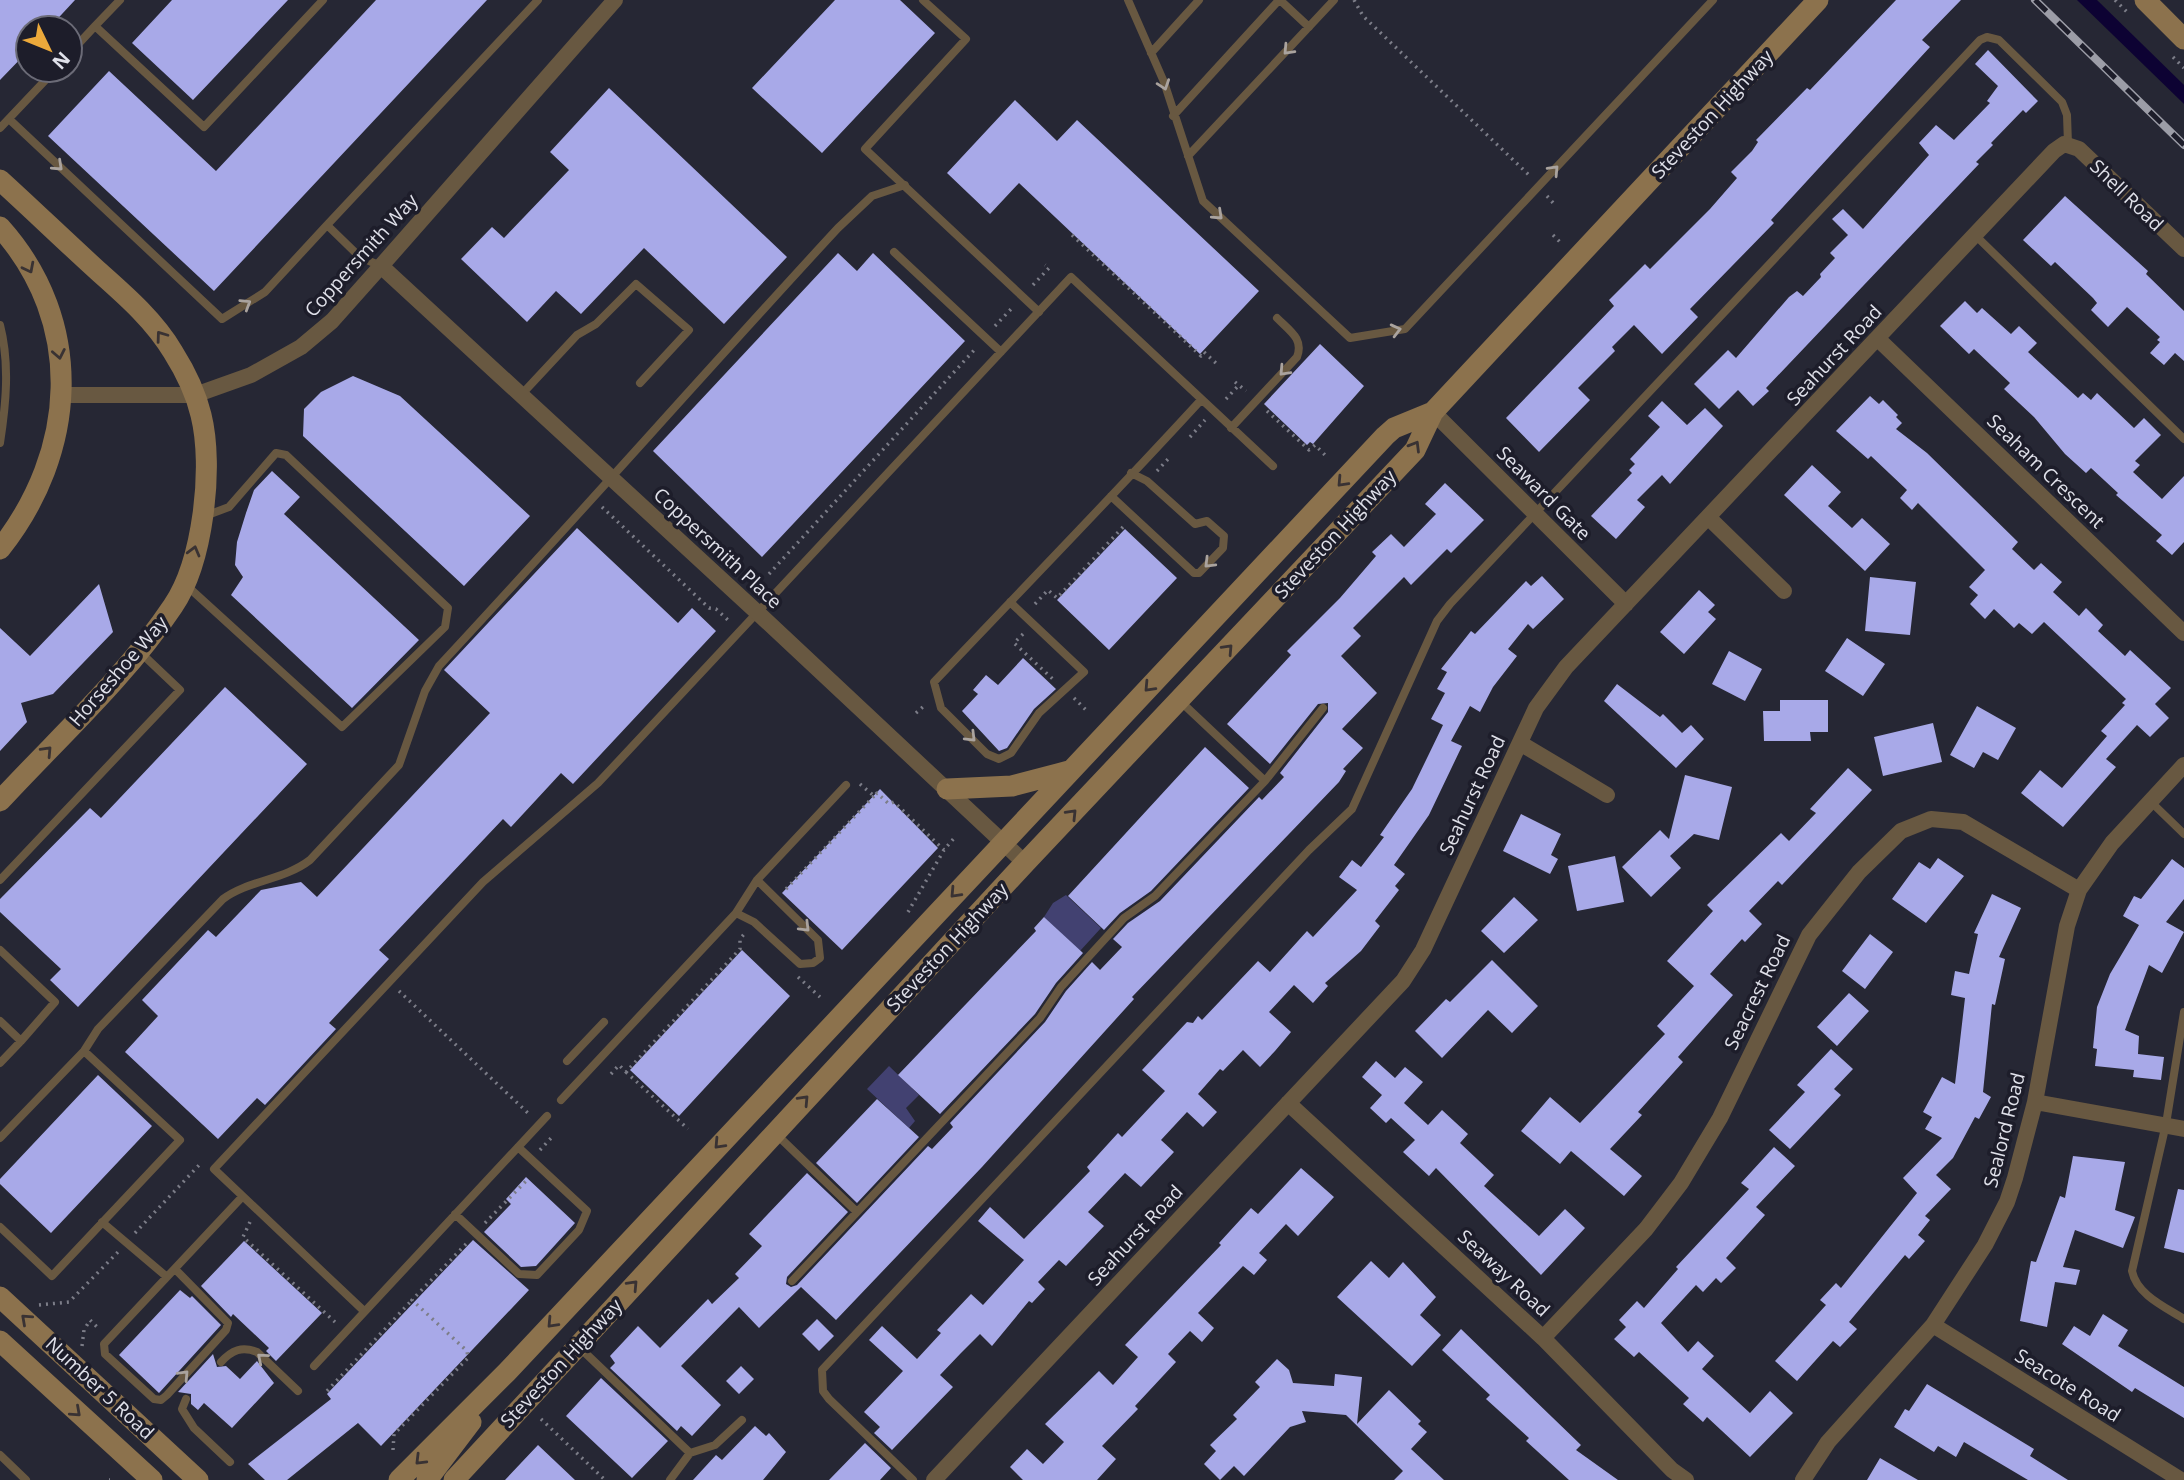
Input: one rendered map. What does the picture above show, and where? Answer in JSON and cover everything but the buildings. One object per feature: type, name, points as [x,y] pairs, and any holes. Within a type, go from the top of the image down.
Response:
[{"type":"main road","name":"Steveston Highway","points":[[454,1480],[1025,863],[1415,450],[1433,412],[1818,0]]},
{"type":"main road","points":[[2145,0],[2184,39]]},
{"type":"main road","name":"Horseshoe Way","points":[[0,180],[152,323],[173,352],[195,395],[203,428],[205,467],[202,518],[195,555],[175,604],[139,651],[0,801]]},
{"type":"main road","points":[[0,228],[24,257],[49,313],[61,358],[62,395],[60,421],[46,475],[25,514],[0,549]]},
{"type":"main road","name":"Steveston Highway","points":[[400,1480],[507,1372],[1385,436],[1394,428],[1433,412]]},
{"type":"main road","points":[[947,789],[1012,786],[1071,770]]},
{"type":"main road","name":"Number 5 Road","points":[[0,1297],[198,1480]]},
{"type":"main road","name":"Number 5 Road","points":[[0,1341],[152,1480]]},
{"type":"main road","name":"Steveston Highway","points":[[427,1480],[507,1372]]},
{"type":"street","name":"Coppersmith Way","points":[[62,395],[195,395],[251,375],[301,347],[332,320],[381,266],[615,0]]},
{"type":"street","name":"Seahurst Road","points":[[934,1480],[1403,981],[1423,950],[1536,709],[1566,667],[2048,157],[2060,146],[2068,144]]},
{"type":"street","name":"Shell Road","points":[[2068,144],[2084,153],[2184,249]]},
{"type":"street","name":"Coppersmith Place","points":[[381,266],[1025,863]]},
{"type":"street","name":"Seaham Crescent","points":[[1878,339],[2184,633]]},
{"type":"street","name":"Seaward Gate","points":[[1433,412],[1626,604]]},
{"type":"street","points":[[1709,517],[1784,591]]},
{"type":"street","points":[[1520,743],[1607,795]]},
{"type":"street","name":"Sealord Road","points":[[1803,1480],[1837,1432],[1933,1325],[1985,1245],[2007,1202],[2035,1102],[2067,926],[2079,890],[2112,843],[2184,765]]},
{"type":"street","name":"Seacrest Road","points":[[1543,1338],[1646,1229],[1681,1183],[1720,1118],[1809,934],[1859,872],[1901,831],[1931,818],[1963,822],[2079,890]]},
{"type":"street","points":[[2035,1102],[2184,1129]]},
{"type":"street","name":"Seaway Road","points":[[1288,1103],[1543,1338],[1672,1471],[1686,1480]]},
{"type":"street","name":"Seacote Road","points":[[1933,1325],[2181,1480]]},
{"type":"lane","points":[[84,38],[120,0]]},
{"type":"lane","points":[[95,26],[204,127],[323,0]]},
{"type":"lane","points":[[9,119],[222,318],[265,292],[538,0]]},
{"type":"lane","points":[[923,0],[966,39],[864,149],[1039,312]]},
{"type":"lane","points":[[1128,0],[1164,82],[1203,201],[1350,338],[1405,329],[1713,0]]},
{"type":"lane","points":[[1151,53],[1199,0]]},
{"type":"lane","points":[[1173,116],[1279,0],[1309,27]]},
{"type":"lane","points":[[1188,156],[1334,0]]},
{"type":"lane","points":[[913,1480],[829,1399],[823,1391],[822,1370],[1309,850],[1346,818],[1437,621],[1980,40],[1987,37],[1999,40],[2058,96],[2067,115],[2068,144]]},
{"type":"lane","points":[[0,128],[42,84]]},
{"type":"lane","points":[[0,1138],[84,1051],[98,1029],[223,899],[241,889],[300,867],[388,777],[405,751],[432,674],[838,228],[872,196],[905,185]]},
{"type":"lane","points":[[327,225],[360,257],[381,266]]},
{"type":"lane","points":[[1975,235],[2184,439]]},
{"type":"lane","points":[[894,253],[1001,352]]},
{"type":"lane","points":[[364,1311],[214,1169],[483,882],[598,783],[759,614],[1071,277],[1273,466]]},
{"type":"lane","points":[[520,395],[577,335],[596,324],[636,284],[689,330],[640,383]]},
{"type":"lane","points":[[1231,428],[1297,357],[1301,347],[1299,340],[1277,318]]},
{"type":"lane","points":[[0,326],[6,349],[5,403],[0,443]]},
{"type":"lane","points":[[1010,602],[1084,671],[1039,713],[1011,753],[999,759],[987,754],[941,708],[934,682],[1201,400]]},
{"type":"lane","points":[[184,583],[342,727],[445,627],[448,608],[286,455],[276,453],[229,507],[202,518]]},
{"type":"lane","points":[[1111,496],[1194,573],[1199,573],[1223,548],[1225,541],[1207,521],[1195,524],[1147,481],[1131,473]]},
{"type":"lane","points":[[0,880],[180,690],[139,651]]},
{"type":"lane","points":[[1180,700],[1265,780]]},
{"type":"lane","points":[[792,1282],[1040,1018],[1061,987],[1124,918],[1155,896],[1265,780],[1323,708]]},
{"type":"lane","points":[[561,1100],[736,913],[757,880],[846,785]]},
{"type":"lane","points":[[2150,801],[2184,834]]},
{"type":"lane","points":[[736,913],[754,922],[793,959],[806,965],[820,958],[818,940],[757,880]]},
{"type":"lane","points":[[0,950],[55,1002],[0,1063]]},
{"type":"lane","points":[[2184,1012],[2166,1124],[2132,1270],[2138,1285],[2149,1297],[2184,1319]]},
{"type":"lane","points":[[0,1021],[21,1041]]},
{"type":"lane","points":[[567,1061],[604,1022]]},
{"type":"lane","points":[[0,1227],[51,1276],[180,1140],[84,1051]]},
{"type":"lane","points":[[314,1366],[547,1116]]},
{"type":"lane","points":[[774,1133],[857,1212]]},
{"type":"lane","points":[[455,1214],[519,1275],[537,1275],[579,1230],[587,1211],[518,1147]]},
{"type":"lane","points":[[175,1269],[228,1323],[226,1330],[167,1395],[161,1400],[153,1399],[106,1354],[107,1341],[242,1197]]},
{"type":"lane","points":[[102,1222],[167,1277]]},
{"type":"lane","points":[[577,1345],[690,1452]]},
{"type":"lane","points":[[221,1362],[236,1349],[257,1352],[298,1391]]},
{"type":"lane","points":[[186,1399],[182,1409],[186,1419],[230,1462]]},
{"type":"lane","points":[[670,1480],[690,1452],[715,1445],[742,1420]]},
{"type":"lane","points":[[0,1455],[26,1480]]},
{"type":"path","points":[[1354,0],[1363,16],[1539,186],[1555,205]]},
{"type":"path","points":[[1072,235],[1201,356],[1204,352],[1218,365]]},
{"type":"path","points":[[1553,235],[1561,243]]},
{"type":"path","points":[[1033,285],[1049,268],[1045,265]]},
{"type":"path","points":[[995,326],[1015,305]]},
{"type":"path","points":[[769,574],[977,347]]},
{"type":"path","points":[[1226,399],[1239,385],[1235,382]]},
{"type":"path","points":[[1261,405],[1310,450],[1315,445],[1326,456]]},
{"type":"path","points":[[1190,437],[1210,416]]},
{"type":"path","points":[[1156,472],[1169,458]]},
{"type":"path","points":[[594,499],[709,608],[716,609],[729,621],[720,629]]},
{"type":"path","points":[[1035,604],[1048,590],[1056,598],[1128,522]]},
{"type":"path","points":[[1016,624],[1025,632],[1014,643],[1057,683]]},
{"type":"path","points":[[1075,700],[1087,712]]},
{"type":"path","points":[[916,713],[928,703]]},
{"type":"path","points":[[846,785],[862,784],[874,796]]},
{"type":"path","points":[[780,895],[877,793],[889,804],[894,802],[944,850]]},
{"type":"path","points":[[906,916],[955,836]]},
{"type":"path","points":[[626,1072],[740,949],[740,939],[747,931]]},
{"type":"path","points":[[399,991],[529,1114]]},
{"type":"path","points":[[611,1074],[619,1065],[688,1129]]},
{"type":"path","points":[[537,1153],[552,1137]]},
{"type":"path","points":[[38,1307],[69,1302],[204,1159]]},
{"type":"path","points":[[480,1229],[528,1179]]},
{"type":"path","points":[[251,1220],[243,1237],[335,1321]]},
{"type":"path","points":[[327,1391],[470,1239]]},
{"type":"path","points":[[393,1450],[394,1434],[468,1358],[467,1351],[412,1300]]},
{"type":"path","points":[[82,1348],[84,1330],[90,1320],[107,1341]]},
{"type":"path","points":[[541,1419],[605,1480]]},
{"type":"shaded area","points":[[2077,0],[2097,0],[2184,85],[2184,104]]},
{"type":"shaded area","points":[[1066,895],[1101,928],[1080,951],[1044,917],[1053,903]]},
{"type":"shaded area","points":[[889,1066],[919,1095],[906,1108],[915,1121],[909,1128],[867,1089]]},
{"type":"railway","points":[[2035,0],[2184,145]]}]
